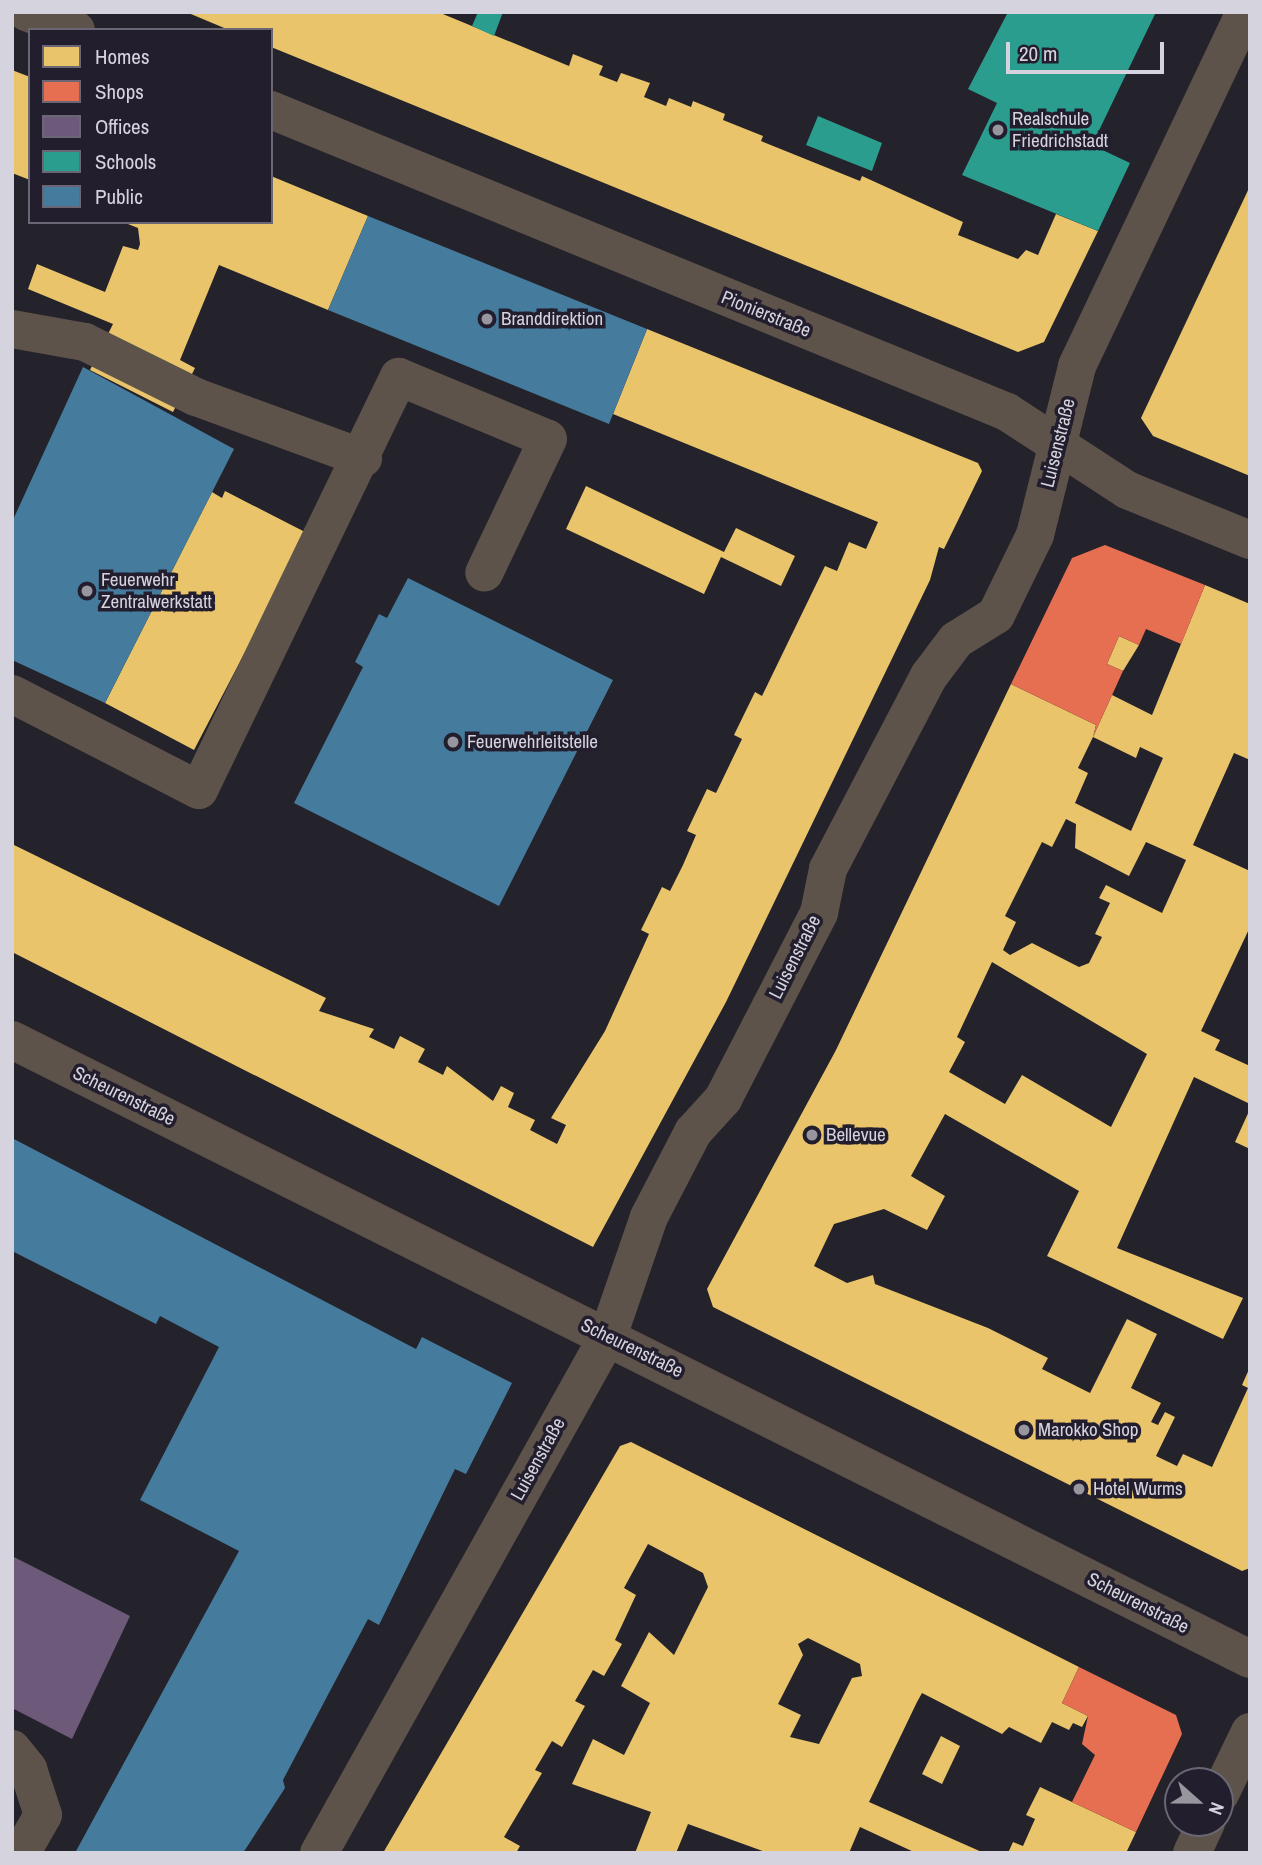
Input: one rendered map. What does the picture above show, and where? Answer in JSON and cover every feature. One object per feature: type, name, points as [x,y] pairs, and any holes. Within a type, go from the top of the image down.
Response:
[{"type":"street","points":[[26,12],[70,28]]},
{"type":"street","name":"Luisenstraße","points":[[319,1853],[608,1336],[649,1217],[693,1132],[729,1087],[819,913],[828,869],[929,676],[956,640],[996,615],[1035,535],[1077,366],[1245,12]]},
{"type":"street","name":"Pionierstraße","points":[[273,111],[1007,412],[1127,491],[1250,540]]},
{"type":"street","points":[[12,329],[85,342],[196,397],[363,458]]},
{"type":"street","points":[[12,694],[199,790],[363,458],[399,377],[548,439],[484,573]]},
{"type":"street","name":"Scheurenstraße","points":[[12,1040],[1250,1659]]},
{"type":"street","points":[[1233,1767],[1250,1732]]},
{"type":"street","points":[[12,1749],[28,1769],[43,1815],[26,1844]]},
{"type":"street","points":[[1192,1853],[1199,1837]]},
{"type":"building: Homes","points":[[186,12],[438,12],[569,66],[573,54],[603,66],[599,75],[617,82],[621,73],[650,83],[644,97],[666,106],[669,98],[691,107],[693,101],[725,114],[723,120],[763,136],[761,141],[860,181],[862,176],[963,222],[958,235],[1018,259],[1026,250],[1038,255],[1056,214],[1098,231],[1044,342],[1018,352],[273,48],[273,28],[224,28]]},
{"type":"building: Homes","points":[[12,70],[28,76],[28,179],[12,173]]},
{"type":"building: Homes","points":[[273,177],[368,216],[328,310],[219,265],[180,360],[195,368],[173,412],[90,370],[113,324],[28,289],[37,264],[105,292],[123,246],[138,250],[138,228],[128,224],[273,224]]},
{"type":"building: Homes","points":[[1250,186],[1250,476],[1153,436],[1141,418]]},
{"type":"building: Homes","points":[[647,329],[978,463],[982,471],[944,549],[939,547],[930,580],[726,1002],[593,1247],[12,952],[12,844],[326,998],[319,1011],[374,1029],[369,1037],[394,1049],[400,1036],[425,1049],[418,1062],[443,1075],[447,1066],[493,1101],[501,1086],[514,1093],[508,1107],[535,1120],[530,1130],[557,1144],[566,1125],[551,1118],[605,1031],[649,934],[641,930],[662,887],[670,891],[683,865],[696,835],[687,831],[707,789],[716,793],[742,739],[734,735],[755,692],[762,696],[825,566],[837,571],[849,542],[866,549],[878,522],[613,414]]},
{"type":"building: Homes","points":[[586,486],[724,552],[736,528],[795,556],[781,586],[721,557],[704,594],[566,529]]},
{"type":"building: Homes","points":[[225,491],[307,533],[194,750],[105,703],[212,492],[222,498]]},
{"type":"building: Homes","points":[[1205,585],[1250,604],[1250,760],[1234,753],[1193,845],[1250,871],[1250,927],[1201,1031],[1220,1040],[1215,1050],[1250,1066],[1250,1104],[1194,1077],[1117,1248],[1243,1298],[1223,1339],[1047,1256],[1079,1191],[945,1114],[911,1176],[945,1196],[927,1230],[884,1209],[834,1224],[814,1266],[847,1283],[873,1275],[875,1284],[988,1328],[1048,1358],[1042,1369],[1090,1393],[1127,1319],[1157,1334],[1131,1388],[1161,1403],[1151,1422],[1158,1425],[1165,1412],[1175,1417],[1156,1456],[1177,1466],[1183,1454],[1212,1467],[1248,1388],[1242,1385],[1250,1367],[1250,1568],[1242,1571],[713,1307],[707,1289],[836,1050],[1011,684],[1096,725],[1093,737],[1112,695],[1152,715]],"holes":[[[1093,737],[1136,758],[1140,747],[1163,758],[1131,831],[1075,803],[1088,773],[1078,768]],[[1066,819],[1076,824],[1075,848],[1129,876],[1146,842],[1186,860],[1162,913],[1106,885],[1099,898],[1110,903],[1095,934],[1102,937],[1089,963],[1079,967],[1032,943],[1010,955],[1003,950],[1016,922],[1005,916],[1042,842],[1052,847]],[[992,962],[1147,1054],[1111,1127],[1022,1075],[1005,1104],[949,1072],[965,1042],[957,1037]]]},
{"type":"building: Homes","points":[[1119,636],[1139,645],[1123,671],[1107,664]]},
{"type":"building: Homes","points":[[1250,1109],[1250,1149],[1235,1142]]},
{"type":"building: Homes","points":[[631,1442],[1079,1667],[1062,1703],[1088,1716],[1082,1727],[1073,1723],[1069,1730],[1052,1722],[1041,1743],[1009,1727],[1002,1734],[922,1693],[917,1702],[869,1802],[984,1853],[916,1853],[860,1827],[849,1853],[768,1853],[688,1824],[676,1853],[635,1853],[651,1812],[572,1784],[593,1739],[624,1755],[650,1703],[621,1686],[649,1632],[674,1655],[708,1587],[703,1573],[648,1544],[624,1588],[636,1595],[615,1640],[622,1644],[604,1676],[593,1670],[575,1701],[585,1706],[562,1747],[552,1741],[535,1770],[542,1773],[504,1837],[520,1846],[516,1853],[383,1853],[620,1446]],"holes":[[[808,1638],[860,1664],[862,1676],[852,1678],[819,1744],[790,1737],[801,1715],[778,1704],[803,1655],[798,1644]]]},
{"type":"building: Homes","points":[[941,1736],[960,1746],[942,1784],[922,1774]]},
{"type":"building: Homes","points":[[1040,1787],[1136,1832],[1126,1853],[1008,1853],[1013,1842],[1023,1846],[1035,1819],[1026,1815]]},
{"type":"building: Shops","points":[[1105,545],[1205,585],[1181,644],[1146,629],[1139,645],[1119,636],[1107,664],[1123,671],[1093,737],[1096,725],[1011,684],[1072,558]]},
{"type":"building: Shops","points":[[1079,1667],[1176,1715],[1182,1734],[1167,1767],[1164,1767],[1164,1772],[1136,1832],[1072,1802],[1095,1755],[1082,1744],[1088,1716],[1062,1703]]},
{"type":"building: Offices","points":[[12,1556],[130,1616],[72,1739],[12,1708]]},
{"type":"building: Schools","points":[[478,12],[503,12],[494,36],[472,26]]},
{"type":"building: Schools","points":[[1008,12],[1156,12],[1092,145],[1130,163],[1098,231],[962,175],[997,103],[968,89]]},
{"type":"building: Schools","points":[[818,116],[882,143],[872,171],[806,145]]},
{"type":"building: Public","points":[[368,216],[647,329],[609,424],[328,310]]},
{"type":"building: Public","name":"Feuerwehr Zentralwerkstatt","points":[[83,367],[234,449],[105,703],[12,660],[12,522]]},
{"type":"building: Public","name":"Feuerwehrleitstelle","points":[[408,578],[613,680],[499,906],[294,803],[363,667],[355,662],[379,614],[387,618]]},
{"type":"building: Public","points":[[12,1138],[416,1349],[422,1337],[512,1383],[466,1474],[455,1469],[379,1625],[368,1619],[283,1780],[285,1788],[243,1853],[75,1853],[239,1551],[140,1500],[219,1347],[160,1316],[156,1324],[12,1251]]},
{"type":"place","name":"Realschule Friedrichstadt","points":[[998,130]]},
{"type":"place","name":"Branddirektion","points":[[487,319]]},
{"type":"place","name":"Feuerwehr Zentralwerkstatt","points":[[87,591]]},
{"type":"place","name":"Feuerwehrleitstelle","points":[[453,742]]},
{"type":"place","name":"Bellevue","points":[[812,1135]]},
{"type":"place","name":"Marokko Shop","points":[[1024,1430]]},
{"type":"place","name":"Hotel Wurms","points":[[1079,1489]]}]
